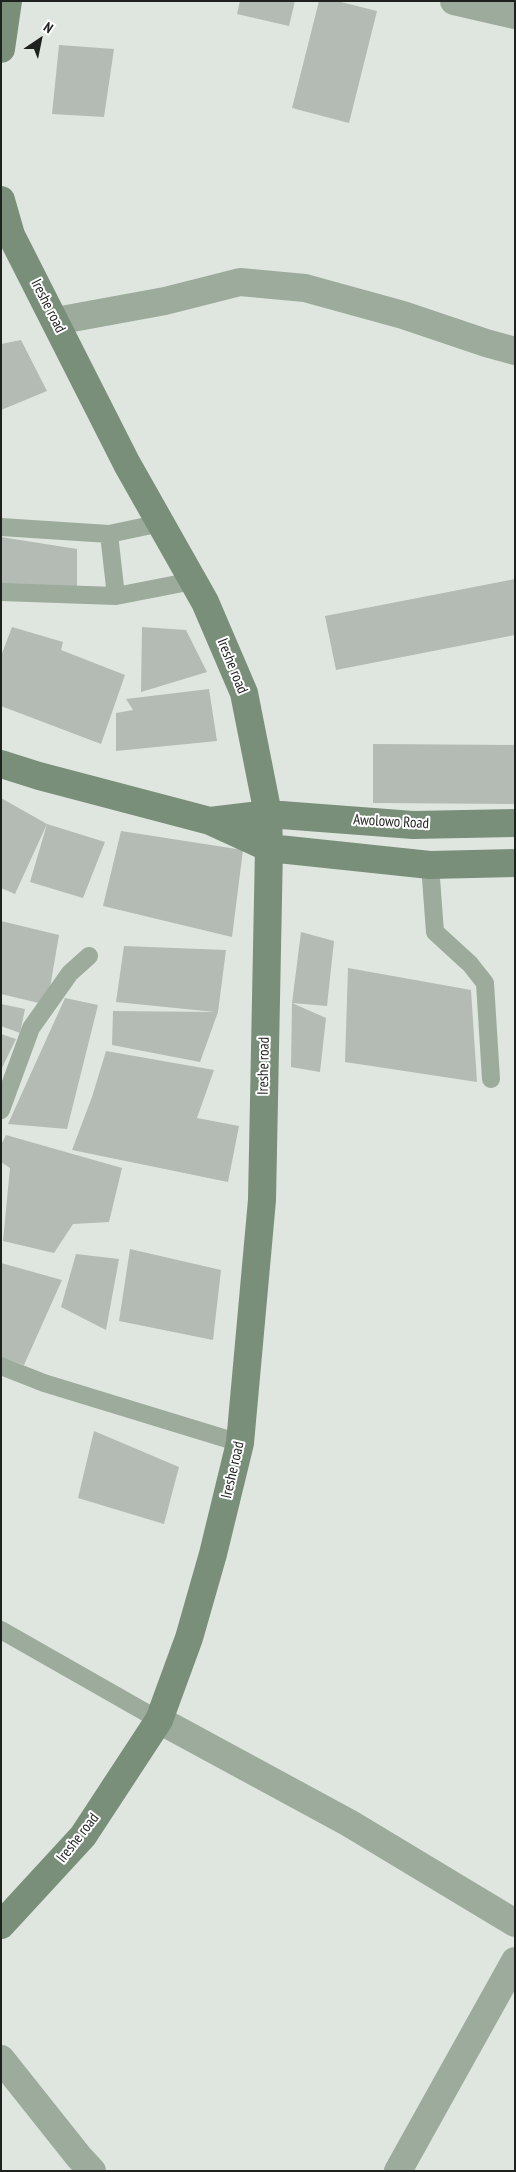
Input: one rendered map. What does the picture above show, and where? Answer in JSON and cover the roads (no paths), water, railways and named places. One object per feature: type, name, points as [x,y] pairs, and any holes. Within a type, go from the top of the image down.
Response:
[{"type":"main road","points":[[1,49],[8,1]]},
{"type":"main road","name":"Ireshe road","points":[[1,200],[11,235],[127,464],[205,602],[244,693],[268,814],[269,848],[262,1200],[240,1443],[213,1554],[189,1638],[159,1720],[83,1836],[1,1925]]},
{"type":"main road","points":[[1,764],[39,776],[210,821],[269,848],[430,865],[515,863]]},
{"type":"main road","name":"Awolowo Road","points":[[210,821],[268,814],[413,825],[515,823]]},
{"type":"street","points":[[454,1],[515,15]]},
{"type":"street","points":[[56,321],[165,301],[240,282],[305,288],[403,315],[515,351]]},
{"type":"street","points":[[159,1720],[350,1823],[515,1923]]},
{"type":"street","points":[[398,2171],[515,1961]]},
{"type":"street","points":[[1,2059],[79,2158],[92,2171]]},
{"type":"lane","points":[[1,527],[110,534],[161,524]]},
{"type":"lane","points":[[110,534],[116,596]]},
{"type":"lane","points":[[1,592],[116,596],[193,581]]},
{"type":"lane","points":[[430,865],[435,932],[470,964],[485,983],[491,1078]]},
{"type":"lane","points":[[1,1110],[31,1028],[70,973],[89,956]]},
{"type":"lane","points":[[1,1366],[44,1383],[240,1443]]},
{"type":"lane","points":[[1,1630],[159,1720]]}]
